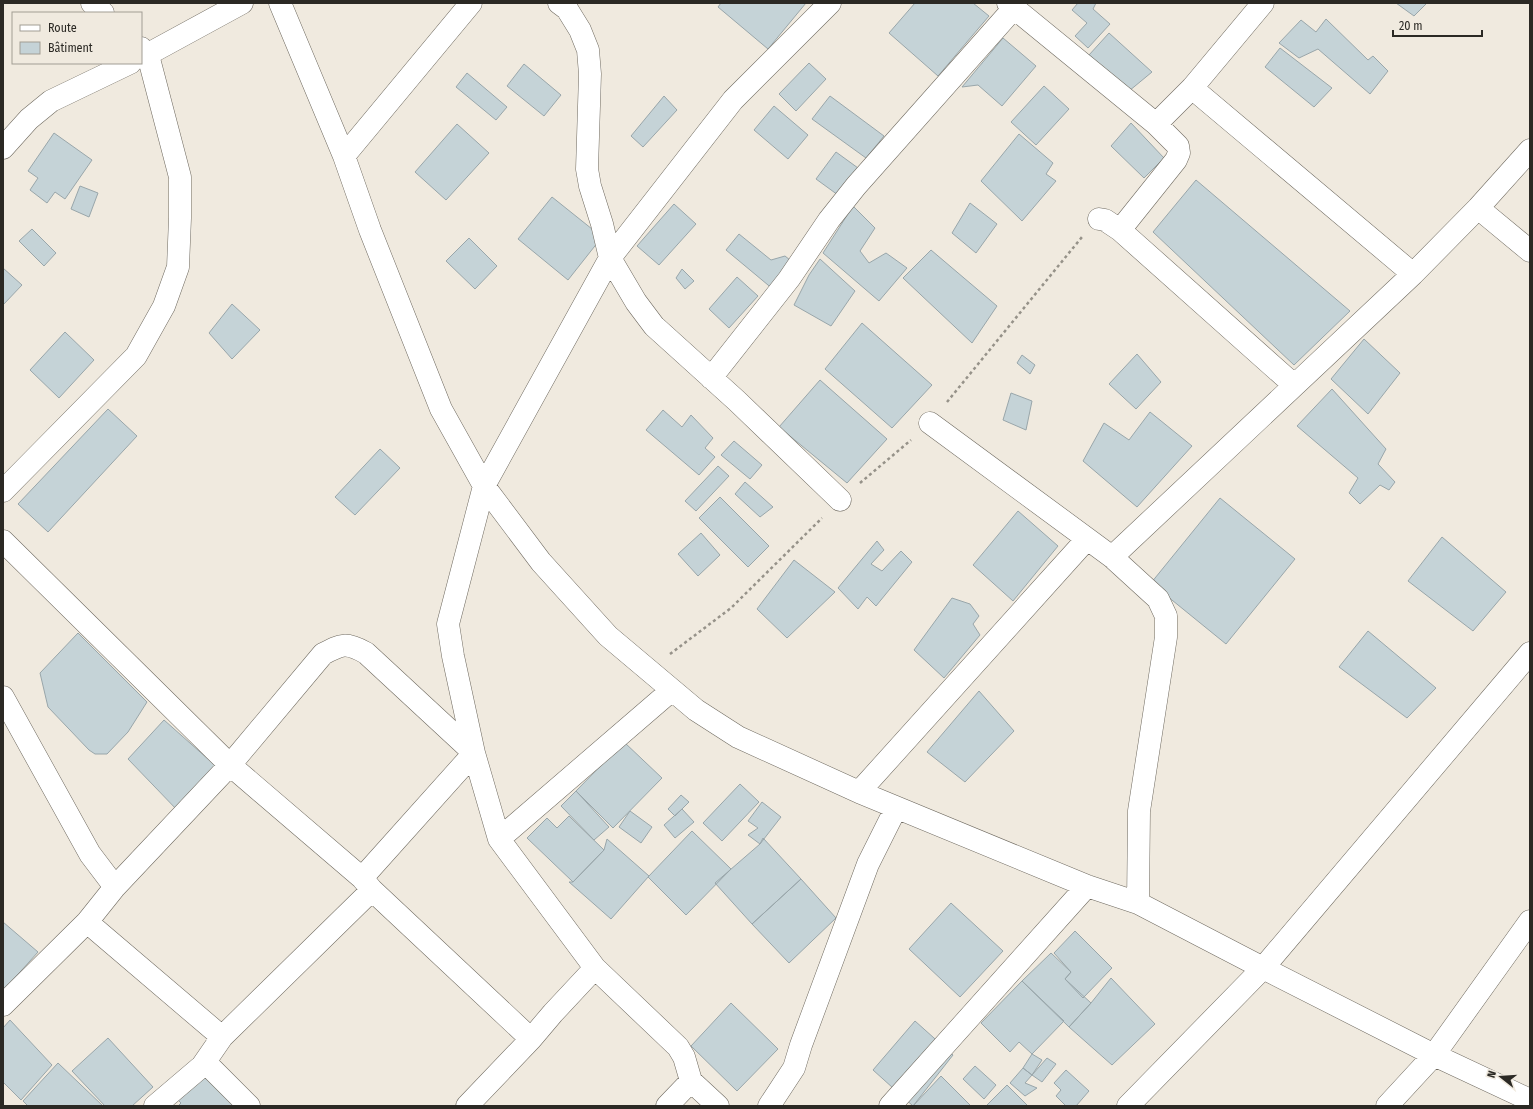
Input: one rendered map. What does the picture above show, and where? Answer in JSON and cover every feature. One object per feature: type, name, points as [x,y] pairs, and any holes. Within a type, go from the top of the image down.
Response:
[{"type":"street","points":[[92,3],[102,12]]},
{"type":"street","points":[[142,55],[242,3]]},
{"type":"street","points":[[280,3],[344,156],[370,230],[440,409],[484,486],[541,562],[608,636],[696,710],[738,737],[896,808],[1087,886],[1138,903],[1434,1055],[1530,1100]]},
{"type":"street","points":[[344,156],[471,3]]},
{"type":"street","points":[[559,3],[567,9],[580,30],[588,50],[590,74],[587,168],[590,186],[602,224],[610,258],[636,302],[654,326],[737,401],[840,500]]},
{"type":"street","points":[[718,1106],[691,1081],[684,1058],[678,1046],[595,968],[499,839],[474,753],[453,656],[448,624],[484,486],[610,258],[733,100],[830,3]]},
{"type":"street","points":[[1156,124],[1192,88],[1263,3]]},
{"type":"street","points":[[711,378],[790,279],[829,220],[856,186],[1011,6],[1156,124],[1178,146],[1179,153],[1176,160],[1120,230]]},
{"type":"street","points":[[3,491],[136,356],[164,306],[178,267],[180,177],[142,62]]},
{"type":"street","points":[[3,148],[29,119],[51,101],[124,64]]},
{"type":"street","points":[[1192,88],[1413,274]]},
{"type":"street","points":[[1112,557],[1413,274],[1478,208],[1530,150]]},
{"type":"street","points":[[1478,208],[1530,251]]},
{"type":"street","points":[[1099,219],[1105,220],[1120,230],[1294,385]]},
{"type":"street","points":[[930,423],[1112,557],[1158,599],[1166,616],[1166,637],[1139,811],[1138,903]]},
{"type":"street","points":[[859,792],[1087,539]]},
{"type":"street","points":[[3,542],[230,765],[367,884],[531,1039]]},
{"type":"street","points":[[3,1005],[87,922],[115,886],[230,765],[323,654],[340,646],[353,646],[366,653],[474,753]]},
{"type":"street","points":[[1128,1106],[1263,968],[1530,652]]},
{"type":"street","points":[[499,839],[672,690]]},
{"type":"street","points":[[3,697],[90,854],[115,886]]},
{"type":"street","points":[[202,1066],[222,1037],[367,884],[474,753]]},
{"type":"street","points":[[769,1106],[794,1068],[801,1045],[868,864],[896,808]]},
{"type":"street","points":[[890,1106],[1087,886]]},
{"type":"street","points":[[1387,1106],[1434,1055],[1530,921]]},
{"type":"street","points":[[87,922],[222,1037]]},
{"type":"street","points":[[478,1102],[553,1013],[595,968]]},
{"type":"street","points":[[155,1106],[205,1062],[249,1106]]},
{"type":"street","points":[[667,1106],[691,1081]]},
{"type":"path","points":[[649,671],[731,608],[840,500],[930,423],[1092,225],[1099,219]]},
{"type":"building","points":[[721,3],[806,3],[768,49],[718,7]]},
{"type":"building","points":[[915,3],[973,3],[989,16],[938,76],[889,33]]},
{"type":"building","points":[[1078,3],[1096,3],[1093,9],[1110,24],[1088,48],[1075,36],[1087,23],[1072,10]]},
{"type":"building","points":[[1396,3],[1427,3],[1414,16]]},
{"type":"building","points":[[1326,19],[1368,60],[1373,56],[1388,71],[1370,94],[1318,49],[1299,58],[1279,43],[1301,20],[1316,32]]},
{"type":"building","points":[[1109,33],[1152,72],[1129,91],[1089,55]]},
{"type":"building","points":[[1003,38],[1036,66],[1002,106],[978,85],[962,87]]},
{"type":"building","points":[[1280,48],[1332,88],[1314,107],[1265,67]]},
{"type":"building","points":[[809,63],[826,79],[796,111],[779,94]]},
{"type":"building","points":[[524,64],[561,95],[544,116],[507,86]]},
{"type":"building","points":[[467,73],[507,107],[496,120],[456,87]]},
{"type":"building","points":[[1044,86],[1069,109],[1036,145],[1011,122]]},
{"type":"building","points":[[664,96],[677,110],[643,147],[631,136]]},
{"type":"building","points":[[830,96],[884,136],[866,158],[812,119]]},
{"type":"building","points":[[774,106],[808,135],[788,159],[754,130]]},
{"type":"building","points":[[1131,123],[1164,158],[1144,178],[1111,146]]},
{"type":"building","points":[[457,124],[489,153],[446,200],[415,172]]},
{"type":"building","points":[[54,133],[92,160],[65,199],[55,192],[47,203],[30,190],[38,178],[28,171]]},
{"type":"building","points":[[1019,134],[1053,163],[1046,174],[1056,181],[1022,221],[981,181]]},
{"type":"building","points":[[836,152],[858,168],[838,195],[816,179]]},
{"type":"building","points":[[1196,180],[1350,311],[1294,365],[1153,232]]},
{"type":"building","points":[[80,186],[98,193],[89,217],[71,209]]},
{"type":"building","points":[[552,197],[602,237],[568,280],[518,239]]},
{"type":"building","points":[[970,203],[997,224],[976,253],[952,233]]},
{"type":"building","points":[[674,204],[696,224],[659,265],[637,246]]},
{"type":"building","points":[[853,206],[875,228],[860,251],[869,263],[886,253],[907,268],[879,301],[823,253]]},
{"type":"building","points":[[32,229],[56,253],[44,266],[19,241]]},
{"type":"building","points":[[739,234],[771,260],[785,256],[795,264],[774,290],[726,250]]},
{"type":"building","points":[[469,238],[497,266],[475,289],[446,261]]},
{"type":"building","points":[[931,250],[997,306],[972,343],[903,278]]},
{"type":"building","points":[[820,259],[855,291],[831,326],[794,305],[809,275]]},
{"type":"building","points":[[3,268],[22,285],[3,305]]},
{"type":"building","points":[[682,269],[694,281],[685,289],[676,278]]},
{"type":"building","points":[[737,277],[758,296],[729,328],[709,309]]},
{"type":"building","points":[[232,304],[260,330],[232,359],[209,333]]},
{"type":"building","points":[[862,323],[932,385],[892,428],[825,369]]},
{"type":"building","points":[[65,332],[94,360],[59,398],[30,370]]},
{"type":"building","points":[[1364,339],[1400,373],[1368,414],[1331,379]]},
{"type":"building","points":[[1137,354],[1161,382],[1136,409],[1109,384]]},
{"type":"building","points":[[1022,355],[1035,365],[1030,374],[1017,363]]},
{"type":"building","points":[[820,380],[887,439],[847,483],[779,427]]},
{"type":"building","points":[[1332,389],[1386,449],[1378,464],[1395,482],[1389,490],[1380,485],[1360,504],[1349,493],[1358,478],[1297,426]]},
{"type":"building","points":[[1011,393],[1032,401],[1026,430],[1003,420]]},
{"type":"building","points":[[108,409],[137,436],[48,532],[18,504]]},
{"type":"building","points":[[663,410],[682,427],[691,415],[713,438],[705,448],[715,457],[699,475],[646,430]]},
{"type":"building","points":[[1150,412],[1192,446],[1137,507],[1083,461],[1104,423],[1129,440]]},
{"type":"building","points":[[734,441],[762,465],[750,479],[721,455]]},
{"type":"building","points":[[380,449],[400,468],[355,515],[335,497]]},
{"type":"building","points":[[718,466],[729,476],[696,511],[685,501]]},
{"type":"building","points":[[745,482],[773,507],[760,517],[735,494]]},
{"type":"building","points":[[720,497],[769,546],[748,567],[699,518]]},
{"type":"building","points":[[1220,498],[1295,559],[1226,644],[1151,583]]},
{"type":"building","points":[[1018,511],[1058,546],[1013,601],[973,565]]},
{"type":"building","points":[[701,533],[720,555],[698,576],[678,554]]},
{"type":"building","points":[[1442,537],[1506,592],[1473,631],[1408,581]]},
{"type":"building","points":[[877,541],[884,550],[871,564],[882,571],[901,551],[912,562],[876,606],[867,597],[858,609],[838,588]]},
{"type":"building","points":[[794,560],[835,592],[787,638],[757,609]]},
{"type":"building","points":[[952,598],[970,604],[979,616],[973,624],[980,635],[944,678],[914,650]]},
{"type":"building","points":[[1368,631],[1436,688],[1407,718],[1339,667]]},
{"type":"building","points":[[78,633],[147,702],[128,732],[107,754],[95,754],[89,750],[48,707],[40,673]]},
{"type":"building","points":[[979,691],[1014,731],[965,782],[927,752]]},
{"type":"building","points":[[164,720],[217,767],[179,812],[128,759]]},
{"type":"building","points":[[624,742],[662,778],[613,828],[576,791]]},
{"type":"building","points":[[740,784],[759,802],[722,841],[703,823]]},
{"type":"building","points":[[576,791],[609,827],[594,840],[561,806]]},
{"type":"building","points":[[681,795],[689,802],[675,816],[668,809]]},
{"type":"building","points":[[762,802],[781,817],[760,844],[748,835],[758,828],[748,821]]},
{"type":"building","points":[[682,809],[694,822],[675,838],[664,825]]},
{"type":"building","points":[[630,811],[652,827],[641,843],[619,827]]},
{"type":"building","points":[[569,816],[604,850],[573,882],[527,838],[547,818],[557,828]]},
{"type":"building","points":[[692,831],[731,869],[686,915],[648,877]]},
{"type":"building","points":[[763,838],[801,879],[752,924],[715,883],[760,844]]},
{"type":"building","points":[[607,839],[649,876],[611,919],[569,882],[573,882],[604,850]]},
{"type":"building","points":[[801,879],[836,918],[789,963],[752,924]]},
{"type":"building","points":[[951,903],[1003,951],[960,997],[909,949]]},
{"type":"building","points":[[3,922],[38,952],[3,991]]},
{"type":"building","points":[[1075,931],[1112,968],[1083,998],[1065,979],[1071,972],[1054,953]]},
{"type":"building","points":[[1051,953],[1071,972],[1065,979],[1091,1003],[1069,1027],[1022,981]]},
{"type":"building","points":[[1111,978],[1155,1024],[1112,1065],[1069,1027]]},
{"type":"building","points":[[1022,981],[1064,1021],[1032,1054],[1019,1042],[1010,1052],[981,1023]]},
{"type":"building","points":[[731,1003],[778,1049],[737,1091],[691,1046]]},
{"type":"building","points":[[10,1020],[52,1065],[21,1100],[3,1082],[3,1028]]},
{"type":"building","points":[[915,1021],[953,1055],[913,1106],[873,1070]]},
{"type":"building","points":[[108,1038],[153,1087],[132,1106],[105,1106],[72,1071]]},
{"type":"building","points":[[1032,1054],[1042,1060],[1032,1075],[1023,1068]]},
{"type":"building","points":[[1047,1058],[1056,1064],[1042,1082],[1032,1075]]},
{"type":"building","points":[[58,1063],[103,1106],[28,1106],[23,1101]]},
{"type":"building","points":[[202,1066],[240,1106],[178,1106],[181,1103],[173,1095]]},
{"type":"building","points":[[975,1066],[996,1085],[984,1099],[963,1079]]},
{"type":"building","points":[[1023,1068],[1032,1075],[1025,1083],[1037,1088],[1025,1096],[1010,1083]]},
{"type":"building","points":[[1066,1070],[1089,1091],[1076,1106],[1066,1106],[1056,1096],[1061,1090],[1054,1083]]},
{"type":"building","points":[[941,1076],[971,1106],[913,1106]]},
{"type":"building","points":[[1007,1085],[1028,1106],[986,1106]]}]
